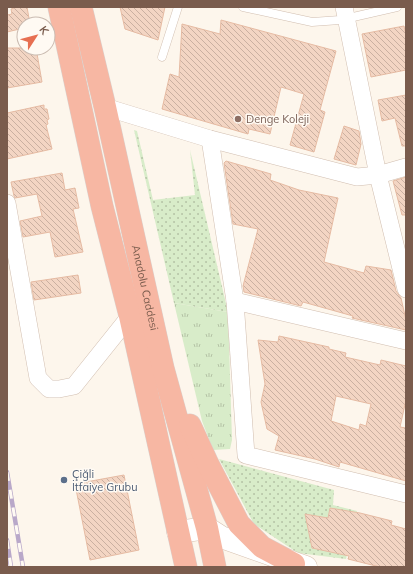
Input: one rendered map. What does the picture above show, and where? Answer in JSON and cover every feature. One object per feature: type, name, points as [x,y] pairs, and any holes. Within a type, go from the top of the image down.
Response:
[{"type":"highway","name":"Anadolu Caddesi","points":[[59,7],[102,206],[130,316],[186,567]]},
{"type":"highway","name":"Anadolu Caddesi","points":[[81,7],[105,107],[163,368],[207,528],[215,567]]},
{"type":"highway","points":[[163,368],[208,464],[239,524],[262,547],[300,565]]},
{"type":"highway","points":[[170,567],[178,532]]},
{"type":"main road","points":[[178,532],[207,528],[221,537],[300,565]]},
{"type":"street","points":[[345,13],[378,175],[406,289]]},
{"type":"street","points":[[105,107],[210,139],[357,177],[378,175],[406,167]]},
{"type":"street","points":[[210,139],[235,301],[246,455],[406,494]]},
{"type":"street","points":[[7,203],[38,378],[49,389],[74,386],[130,316]]},
{"type":"street","points":[[235,301],[406,341]]},
{"type":"lane","points":[[162,57],[178,7]]},
{"type":"lane","points":[[243,7],[312,22],[345,13],[396,7]]},
{"type":"green space","points":[[134,130],[137,131],[153,200],[195,195],[190,150],[228,312],[174,303]]},
{"type":"green space","points":[[174,303],[228,312],[232,440],[230,449],[213,450],[202,421]]},
{"type":"green space","points":[[219,459],[334,490],[333,505],[357,511],[346,559],[298,553],[254,524]]},
{"type":"building","points":[[27,7],[29,16],[16,16],[16,30],[7,32],[7,15],[12,14],[11,9]]},
{"type":"building","points":[[120,7],[165,7],[158,40],[125,29]]},
{"type":"building","points":[[221,20],[336,51],[320,110],[325,112],[314,152],[290,145],[304,94],[281,87],[270,134],[249,129],[248,134],[162,109],[170,74],[179,77],[182,24],[220,34]]},
{"type":"building","points":[[404,26],[406,35],[406,70],[371,77],[362,34]]},
{"type":"building","points":[[7,48],[16,48],[16,56],[37,56],[42,82],[7,88]]},
{"type":"building","points":[[406,95],[406,146],[402,146],[395,118],[382,121],[378,100]]},
{"type":"building","points":[[44,105],[44,109],[47,109],[49,119],[47,120],[48,124],[46,125],[52,149],[7,159],[7,113]]},
{"type":"building","points":[[344,126],[359,131],[361,144],[356,165],[334,159]]},
{"type":"building","points":[[226,161],[271,174],[270,180],[299,190],[338,198],[324,262],[364,273],[366,266],[391,270],[396,291],[401,298],[406,320],[406,330],[352,318],[353,316],[303,302],[301,306],[244,292],[243,286],[258,229],[233,224],[224,163]]},
{"type":"building","points":[[62,173],[65,190],[75,188],[79,208],[73,209],[83,252],[55,257],[50,232],[23,237],[20,221],[42,216],[37,194],[15,198],[11,182]]},
{"type":"building","points":[[406,177],[406,215],[402,215],[393,181]]},
{"type":"building","points":[[78,275],[81,293],[34,300],[31,282]]},
{"type":"building","points":[[279,336],[329,347],[329,349],[346,353],[345,357],[380,365],[381,360],[406,366],[406,400],[400,427],[406,428],[406,481],[340,462],[339,467],[315,459],[275,450],[279,436],[267,429],[261,402],[265,384],[258,340],[278,342]],"holes":[[[336,396],[371,404],[366,426],[360,424],[359,430],[331,421]]]},
{"type":"building","points":[[124,475],[139,550],[90,560],[75,484]]},
{"type":"building","points":[[330,508],[360,513],[392,521],[391,525],[406,529],[406,567],[380,567],[348,559],[349,556],[312,548],[305,514],[328,518]]},
{"type":"railway","points":[[7,472],[23,567]]},
{"type":"railway","points":[[7,540],[11,567]]},
{"type":"place","name":"Denge Koleji","points":[[238,119]]},
{"type":"place","name":"Çiğli İtfaiye Grubu","points":[[64,480]]}]
